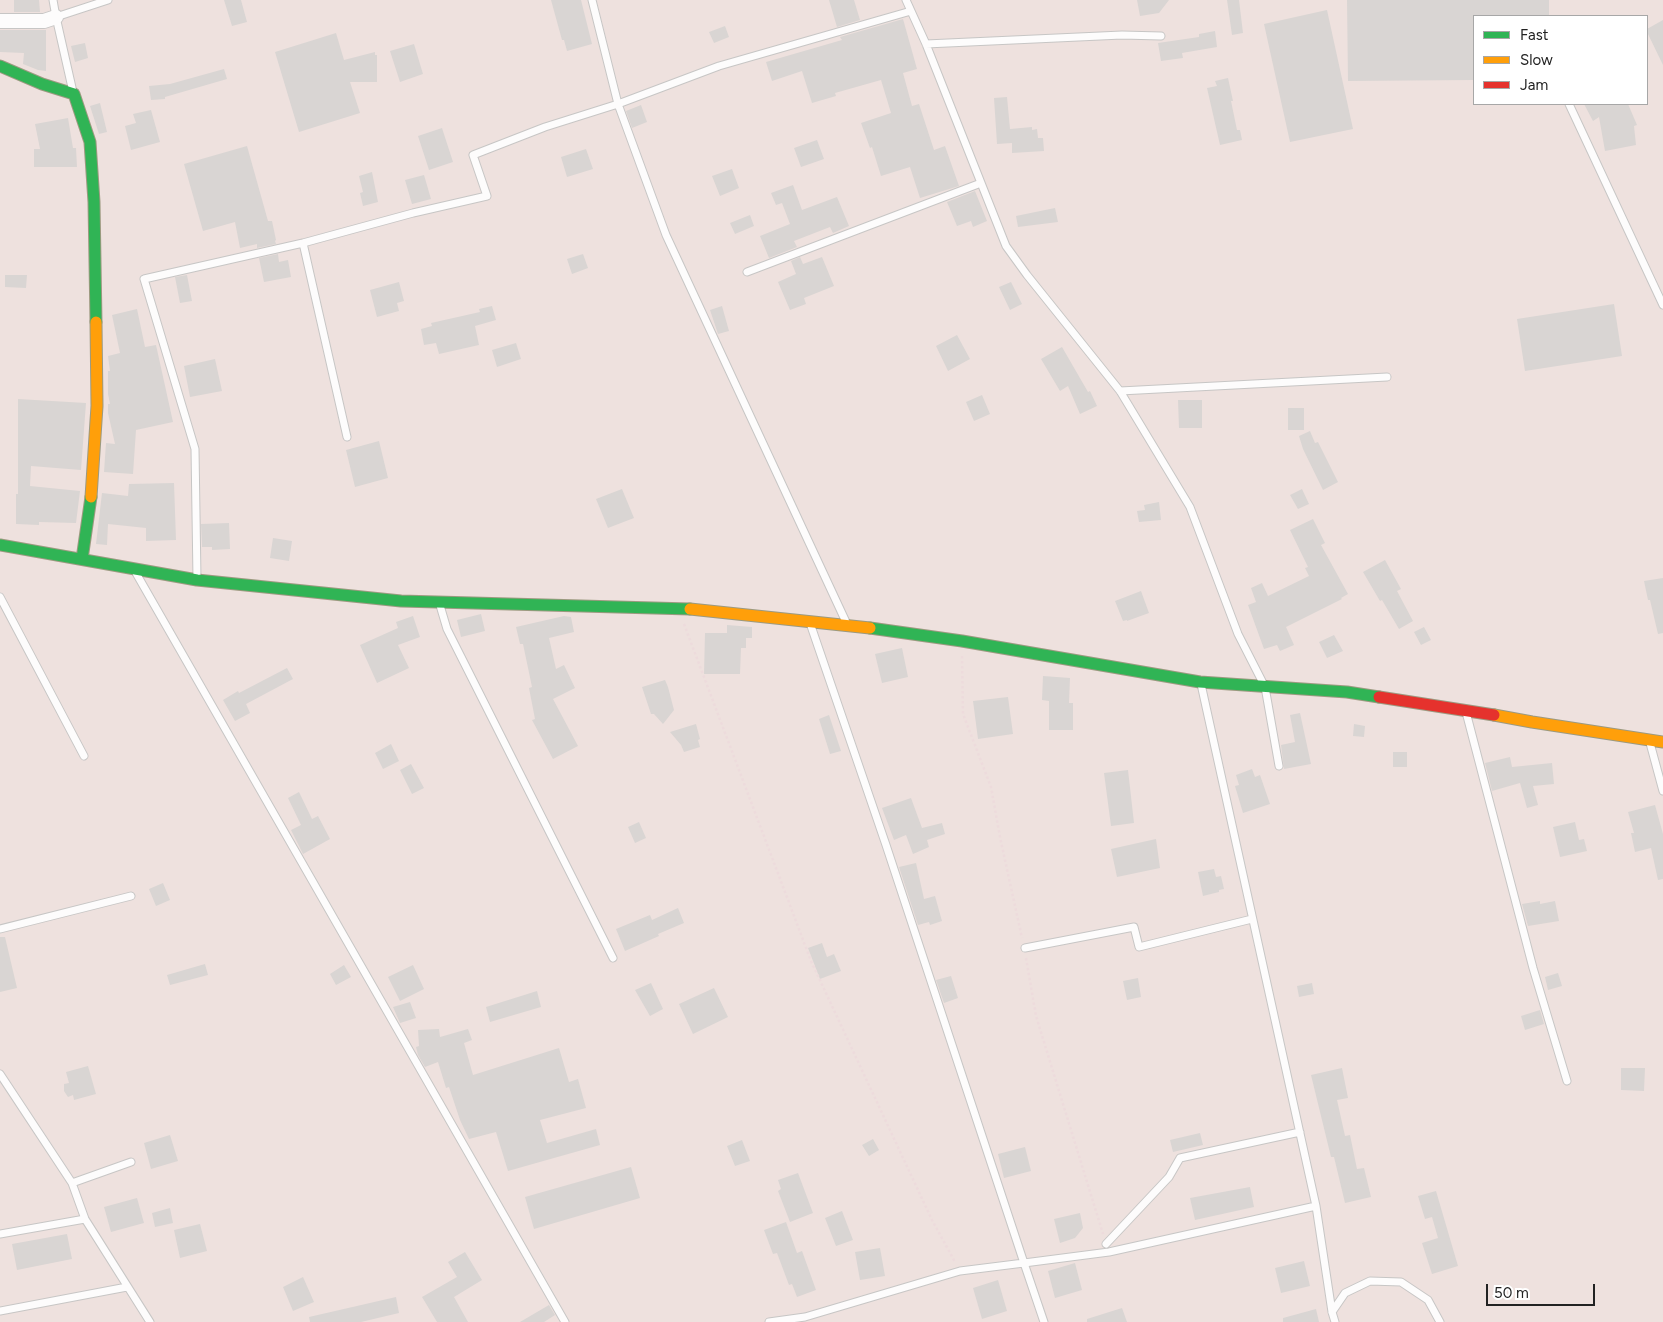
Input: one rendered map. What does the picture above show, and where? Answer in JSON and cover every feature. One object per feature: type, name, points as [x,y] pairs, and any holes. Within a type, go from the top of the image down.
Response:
[{"type":"street","points":[[0,21],[44,21],[56,16]]},
{"type":"street","points":[[0,66],[42,84],[74,94],[90,142],[94,202],[97,406],[90,504],[82,559]]},
{"type":"street","points":[[0,545],[197,580],[401,601],[678,608],[847,625],[962,641],[1200,682],[1347,692],[1465,709],[1532,722],[1663,742]]},
{"type":"lane","points":[[53,0],[74,94]]},
{"type":"lane","points":[[56,16],[108,0]]},
{"type":"lane","points":[[592,0],[618,104],[666,235],[847,625]]},
{"type":"lane","points":[[906,0],[926,44],[1006,246],[1120,391],[1190,506],[1238,634],[1266,687],[1278,766]]},
{"type":"lane","points":[[197,580],[195,449],[144,279],[303,243],[487,196],[473,155],[545,127],[618,104],[719,66],[896,17],[911,11]]},
{"type":"lane","points":[[926,44],[1122,35],[1161,36]]},
{"type":"lane","points":[[1569,105],[1663,305]]},
{"type":"lane","points":[[748,272],[981,183]]},
{"type":"lane","points":[[303,243],[348,437]]},
{"type":"lane","points":[[1120,391],[1387,377]]},
{"type":"lane","points":[[135,570],[565,1322]]},
{"type":"lane","points":[[0,597],[84,756]]},
{"type":"lane","points":[[439,602],[448,629],[613,958]]},
{"type":"lane","points":[[809,622],[886,845],[1044,1322]]},
{"type":"lane","points":[[1200,682],[1316,1206],[1335,1322]]},
{"type":"lane","points":[[1465,709],[1533,968],[1567,1081]]},
{"type":"lane","points":[[1650,740],[1663,791]]},
{"type":"lane","points":[[0,930],[130,896]]},
{"type":"lane","points":[[1025,948],[1134,927],[1139,947],[1252,919]]},
{"type":"lane","points":[[0,1074],[72,1183],[86,1218],[150,1322]]},
{"type":"lane","points":[[1106,1244],[1169,1177],[1180,1158],[1300,1132]]},
{"type":"lane","points":[[72,1183],[131,1162]]},
{"type":"lane","points":[[769,1322],[806,1319],[960,1270],[1109,1252],[1316,1206]]},
{"type":"lane","points":[[0,1234],[86,1218]]},
{"type":"lane","points":[[1332,1312],[1345,1293],[1370,1282],[1401,1282],[1428,1300],[1440,1322]]},
{"type":"lane","points":[[0,1311],[127,1287]]},
{"type":"path","points":[[678,608],[811,961],[932,1220],[960,1270]]},
{"type":"shaded area","points":[[0,0],[1663,0],[1663,1322],[0,1322]]},
{"type":"building","points":[[14,0],[39,0],[40,12],[14,12]]},
{"type":"building","points":[[224,0],[241,0],[247,22],[232,26]]},
{"type":"building","points":[[551,0],[581,0],[592,44],[567,51]]},
{"type":"building","points":[[829,0],[854,0],[860,20],[837,27]]},
{"type":"building","points":[[1137,0],[1169,0],[1159,13],[1140,16]]},
{"type":"building","points":[[1227,0],[1239,0],[1243,33],[1232,35]]},
{"type":"building","points":[[1347,0],[1549,0],[1549,15],[1473,15],[1473,80],[1348,81]]},
{"type":"building","points":[[1327,10],[1353,129],[1290,142],[1264,24]]},
{"type":"building","points":[[903,19],[917,69],[903,73],[912,106],[919,104],[934,150],[945,146],[959,186],[920,198],[910,167],[881,176],[872,147],[870,148],[861,123],[891,113],[881,80],[835,93],[836,96],[812,103],[802,71],[772,81],[766,62],[842,40],[840,37]]},
{"type":"building","points":[[1663,20],[1663,65],[1648,34],[1648,28]]},
{"type":"building","points":[[725,26],[729,37],[714,43],[709,32]]},
{"type":"building","points":[[0,30],[46,30],[46,71],[23,64],[24,53],[0,52]]},
{"type":"building","points":[[1215,31],[1217,47],[1182,53],[1183,58],[1161,61],[1158,43],[1199,37],[1199,34]]},
{"type":"building","points":[[336,33],[344,60],[375,52],[375,55],[377,55],[377,82],[350,82],[360,113],[299,132],[275,52]]},
{"type":"building","points":[[85,43],[88,58],[75,62],[71,46]]},
{"type":"building","points":[[414,44],[423,74],[400,82],[390,51]]},
{"type":"building","points":[[224,69],[227,79],[165,97],[165,99],[151,100],[149,86],[170,84]]},
{"type":"building","points":[[1228,78],[1237,130],[1240,130],[1242,140],[1220,145],[1207,88],[1217,86],[1215,81]]},
{"type":"building","points":[[1007,97],[1010,129],[1032,127],[1032,130],[1037,129],[1038,138],[1043,138],[1044,151],[1012,153],[1012,143],[997,144],[994,98]]},
{"type":"building","points":[[100,103],[107,132],[99,134],[90,106]]},
{"type":"building","points":[[641,105],[647,122],[632,128],[626,111]]},
{"type":"building","points":[[1585,105],[1628,105],[1637,125],[1634,126],[1636,145],[1605,151],[1599,117],[1593,121]]},
{"type":"building","points":[[151,110],[160,142],[131,150],[125,126],[136,123],[133,114]]},
{"type":"building","points":[[68,118],[73,148],[76,148],[77,167],[34,167],[34,149],[40,149],[35,124]]},
{"type":"building","points":[[442,128],[453,162],[429,170],[418,136]]},
{"type":"building","points":[[817,140],[824,159],[801,167],[794,148]]},
{"type":"building","points":[[247,146],[268,221],[272,221],[276,240],[276,244],[257,248],[257,244],[240,248],[235,222],[203,231],[184,164]]},
{"type":"building","points":[[586,149],[593,169],[567,177],[561,157]]},
{"type":"building","points":[[732,169],[739,188],[720,196],[712,176]]},
{"type":"building","points":[[372,172],[378,202],[363,206],[360,193],[363,192],[359,176]]},
{"type":"building","points":[[424,175],[431,199],[412,204],[405,180]]},
{"type":"building","points":[[793,185],[802,210],[837,197],[849,226],[833,233],[830,227],[794,241],[797,247],[769,258],[760,236],[790,224],[782,203],[776,205],[771,193]]},
{"type":"building","points":[[975,191],[987,221],[973,227],[971,221],[957,226],[947,202]]},
{"type":"building","points":[[1055,208],[1058,222],[1018,227],[1016,216]]},
{"type":"building","points":[[750,215],[754,226],[735,234],[730,223]]},
{"type":"building","points":[[278,254],[279,262],[288,260],[291,277],[264,282],[259,258]]},
{"type":"building","points":[[583,254],[588,268],[572,274],[567,259]]},
{"type":"building","points":[[800,257],[803,264],[822,257],[834,286],[804,298],[806,304],[790,310],[778,282],[796,274],[791,261]]},
{"type":"building","points":[[5,275],[27,275],[26,288],[5,287]]},
{"type":"building","points":[[187,275],[192,301],[180,303],[175,277]]},
{"type":"building","points":[[399,282],[404,301],[397,303],[399,311],[377,317],[370,290]]},
{"type":"building","points":[[1011,282],[1022,304],[1010,310],[999,287]]},
{"type":"building","points":[[1614,304],[1622,356],[1525,371],[1517,319]]},
{"type":"building","points":[[492,306],[496,320],[475,326],[479,345],[439,354],[436,343],[424,345],[421,329],[432,326],[431,323],[480,312],[479,309]]},
{"type":"building","points":[[722,306],[729,331],[718,334],[710,310]]},
{"type":"building","points":[[137,309],[145,347],[156,345],[173,422],[136,430],[133,474],[104,472],[106,443],[115,444],[108,413],[108,404],[110,404],[108,371],[110,371],[108,356],[120,353],[112,315]]},
{"type":"building","points":[[957,335],[970,359],[948,371],[936,346]]},
{"type":"building","points":[[516,343],[521,359],[497,367],[492,350]]},
{"type":"building","points":[[1062,347],[1088,392],[1090,391],[1097,406],[1080,414],[1068,386],[1060,391],[1041,359]]},
{"type":"building","points":[[215,359],[222,391],[190,397],[184,366]]},
{"type":"building","points":[[982,395],[990,414],[974,421],[966,402]]},
{"type":"building","points":[[18,399],[86,403],[81,470],[31,466],[30,486],[80,491],[76,523],[39,522],[39,525],[16,524],[16,494],[18,494]]},
{"type":"building","points":[[1178,400],[1202,400],[1202,428],[1179,428]]},
{"type":"building","points":[[1288,408],[1304,408],[1304,430],[1288,430]]},
{"type":"building","points":[[1310,431],[1315,443],[1318,442],[1338,482],[1323,490],[1303,449],[1299,436]]},
{"type":"building","points":[[379,441],[388,478],[355,487],[346,450]]},
{"type":"building","points":[[174,483],[176,540],[146,541],[146,528],[108,524],[107,545],[96,544],[102,493],[128,496],[129,484]]},
{"type":"building","points":[[622,489],[634,518],[608,528],[596,499]]},
{"type":"building","points":[[1302,489],[1309,504],[1298,509],[1290,495]]},
{"type":"building","points":[[1159,502],[1161,520],[1139,522],[1137,511],[1145,510],[1144,505]]},
{"type":"building","points":[[1313,519],[1325,543],[1321,545],[1348,594],[1342,599],[1286,627],[1294,645],[1280,651],[1277,645],[1264,649],[1248,605],[1256,602],[1251,588],[1262,583],[1268,596],[1309,576],[1305,568],[1308,567],[1290,530]]},
{"type":"building","points":[[229,523],[230,549],[212,550],[212,547],[202,547],[201,524]]},
{"type":"building","points":[[273,538],[292,541],[289,561],[270,558]]},
{"type":"building","points":[[1385,560],[1401,589],[1397,591],[1413,621],[1399,629],[1363,572]]},
{"type":"building","points":[[1663,578],[1663,633],[1658,634],[1644,581]]},
{"type":"building","points":[[1141,591],[1149,613],[1123,621],[1115,601]]},
{"type":"building","points":[[481,614],[485,631],[461,637],[457,620]]},
{"type":"building","points":[[413,616],[420,637],[398,645],[409,668],[377,683],[360,645],[398,628],[396,622]]},
{"type":"building","points":[[564,616],[571,617],[574,632],[549,638],[556,669],[564,665],[575,688],[553,699],[578,746],[553,759],[532,720],[535,719],[529,688],[532,687],[523,644],[520,644],[516,627]]},
{"type":"building","points":[[727,625],[752,627],[752,638],[746,638],[746,648],[741,648],[740,674],[704,674],[705,633],[727,633]]},
{"type":"building","points":[[1424,627],[1431,640],[1421,645],[1414,632]]},
{"type":"building","points":[[1334,635],[1343,651],[1327,658],[1319,642]]},
{"type":"building","points":[[902,648],[908,677],[882,683],[875,654]]},
{"type":"building","points":[[287,668],[293,679],[246,704],[250,713],[235,721],[223,700]]},
{"type":"building","points":[[1043,676],[1070,678],[1069,703],[1073,703],[1073,730],[1049,730],[1049,701],[1042,700]]},
{"type":"building","points":[[665,680],[674,710],[663,724],[654,714],[651,714],[642,687]]},
{"type":"building","points":[[1008,697],[1013,734],[978,739],[973,701]]},
{"type":"building","points":[[1300,713],[1311,764],[1284,769],[1281,745],[1295,742],[1290,715]]},
{"type":"building","points":[[829,715],[841,751],[830,754],[819,719]]},
{"type":"building","points":[[696,724],[700,747],[684,752],[681,745],[670,732]]},
{"type":"building","points":[[1354,724],[1365,726],[1364,737],[1353,736]]},
{"type":"building","points":[[391,744],[399,761],[383,769],[375,753]]},
{"type":"building","points":[[1393,752],[1407,752],[1407,767],[1393,767]]},
{"type":"building","points":[[1510,757],[1512,767],[1552,763],[1554,784],[1533,786],[1538,805],[1527,808],[1520,783],[1492,791],[1485,763]]},
{"type":"building","points":[[411,764],[424,788],[412,794],[400,770]]},
{"type":"building","points":[[1252,769],[1255,777],[1260,775],[1270,804],[1243,813],[1235,786],[1239,785],[1236,775]]},
{"type":"building","points":[[1128,770],[1134,823],[1111,826],[1104,773]]},
{"type":"building","points":[[299,792],[312,819],[318,816],[330,839],[303,854],[291,830],[301,825],[288,798]]},
{"type":"building","points":[[911,798],[922,828],[942,823],[945,834],[927,840],[929,847],[913,854],[906,835],[894,840],[882,808]]},
{"type":"building","points":[[1655,805],[1663,834],[1663,879],[1658,880],[1651,848],[1635,852],[1631,833],[1634,833],[1628,812]]},
{"type":"building","points":[[639,822],[646,838],[635,843],[628,827]]},
{"type":"building","points":[[1575,822],[1579,840],[1584,839],[1587,851],[1560,857],[1553,827]]},
{"type":"building","points":[[1156,839],[1160,868],[1117,877],[1111,849]]},
{"type":"building","points":[[916,863],[924,899],[935,896],[942,921],[930,925],[929,922],[918,925],[899,867]]},
{"type":"building","points":[[1214,869],[1216,877],[1221,876],[1224,889],[1203,896],[1198,872]]},
{"type":"building","points":[[163,883],[170,900],[156,906],[149,889]]},
{"type":"building","points":[[1540,901],[1540,904],[1555,901],[1559,921],[1528,926],[1522,904]]},
{"type":"building","points":[[678,908],[684,923],[625,951],[616,929],[650,915],[652,920]]},
{"type":"building","points":[[0,937],[5,937],[17,988],[0,992]]},
{"type":"building","points":[[822,943],[827,957],[834,954],[841,971],[820,979],[808,948]]},
{"type":"building","points":[[205,964],[208,975],[170,985],[167,975]]},
{"type":"building","points":[[344,965],[351,977],[336,985],[330,974]]},
{"type":"building","points":[[413,965],[424,989],[400,1001],[388,977]]},
{"type":"building","points":[[1558,973],[1562,986],[1548,990],[1545,977]]},
{"type":"building","points":[[951,976],[958,998],[944,1003],[936,980]]},
{"type":"building","points":[[1138,978],[1141,997],[1127,1000],[1123,981]]},
{"type":"building","points":[[651,983],[663,1009],[650,1016],[635,990]]},
{"type":"building","points":[[1312,983],[1314,994],[1299,997],[1297,986]]},
{"type":"building","points":[[714,988],[728,1017],[693,1034],[679,1004]]},
{"type":"building","points":[[537,991],[541,1007],[490,1022],[486,1007]]},
{"type":"building","points":[[410,1002],[416,1018],[400,1023],[393,1007]]},
{"type":"building","points":[[1540,1010],[1544,1024],[1525,1030],[1521,1016]]},
{"type":"building","points":[[439,1029],[440,1037],[468,1029],[472,1040],[464,1043],[473,1075],[559,1048],[569,1082],[578,1079],[586,1108],[540,1120],[547,1143],[596,1129],[600,1145],[508,1171],[496,1132],[469,1139],[460,1120],[449,1087],[446,1088],[438,1062],[425,1067],[418,1055],[416,1047],[419,1046],[418,1030]]},
{"type":"building","points":[[88,1066],[96,1094],[74,1100],[73,1095],[68,1097],[64,1091],[64,1084],[69,1083],[66,1072]]},
{"type":"building","points":[[1342,1068],[1348,1098],[1337,1100],[1345,1136],[1350,1135],[1357,1169],[1364,1168],[1371,1197],[1345,1203],[1334,1157],[1331,1157],[1311,1075]]},
{"type":"building","points":[[1621,1068],[1645,1068],[1644,1091],[1621,1090]]},
{"type":"building","points":[[1200,1133],[1203,1145],[1173,1152],[1170,1140]]},
{"type":"building","points":[[170,1135],[178,1161],[151,1169],[144,1143]]},
{"type":"building","points":[[873,1139],[879,1150],[869,1156],[862,1145]]},
{"type":"building","points":[[742,1140],[750,1161],[735,1166],[727,1146]]},
{"type":"building","points":[[1025,1147],[1031,1171],[1004,1178],[998,1154]]},
{"type":"building","points":[[631,1167],[640,1198],[534,1229],[525,1197]]},
{"type":"building","points":[[798,1173],[813,1213],[790,1222],[778,1191],[781,1189],[778,1180]]},
{"type":"building","points":[[1250,1187],[1254,1207],[1195,1220],[1190,1198]]},
{"type":"building","points":[[1436,1191],[1458,1266],[1432,1274],[1422,1243],[1438,1238],[1432,1217],[1425,1219],[1418,1196]]},
{"type":"building","points":[[137,1198],[144,1223],[111,1232],[104,1207]]},
{"type":"building","points":[[170,1208],[173,1223],[155,1227],[152,1213]]},
{"type":"building","points":[[842,1211],[853,1240],[836,1246],[825,1218]]},
{"type":"building","points":[[1080,1213],[1083,1228],[1075,1238],[1060,1243],[1054,1219]]},
{"type":"building","points":[[786,1222],[797,1253],[802,1251],[816,1290],[797,1297],[792,1284],[789,1285],[777,1253],[773,1254],[764,1230]]},
{"type":"building","points":[[200,1224],[207,1251],[180,1258],[174,1230]]},
{"type":"building","points":[[67,1234],[72,1259],[17,1270],[12,1244]]},
{"type":"building","points":[[880,1248],[885,1276],[860,1280],[855,1252]]},
{"type":"building","points":[[465,1252],[482,1280],[454,1297],[468,1322],[437,1322],[422,1297],[457,1277],[448,1262]]},
{"type":"building","points":[[1304,1261],[1310,1286],[1281,1293],[1275,1268]]},
{"type":"building","points":[[1075,1263],[1082,1290],[1055,1298],[1048,1271]]},
{"type":"building","points":[[303,1277],[314,1302],[293,1311],[283,1287]]},
{"type":"building","points":[[998,1280],[1007,1311],[982,1319],[973,1288]]},
{"type":"building","points":[[396,1297],[399,1313],[361,1322],[310,1322],[309,1317]]},
{"type":"building","points":[[549,1305],[555,1315],[544,1322],[520,1322]]},
{"type":"building","points":[[1122,1308],[1127,1322],[1087,1322],[1087,1319]]},
{"type":"building","points":[[1316,1309],[1319,1322],[1283,1322],[1283,1318]]},
{"type":"traffic: fast","points":[[0,66],[42,84],[74,94],[90,142],[94,202],[96,322]]},
{"type":"traffic: fast","points":[[82,559],[91,497]]},
{"type":"traffic: fast","points":[[0,545],[197,580],[401,601],[690,609]]},
{"type":"traffic: fast","points":[[870,628],[962,641],[1200,682],[1347,692],[1379,697]]},
{"type":"traffic: slow","points":[[91,497],[97,406],[96,322]]},
{"type":"traffic: slow","points":[[690,609],[870,628]]},
{"type":"traffic: slow","points":[[1494,715],[1663,742]]},
{"type":"traffic: jam","points":[[1379,697],[1494,715]]}]
